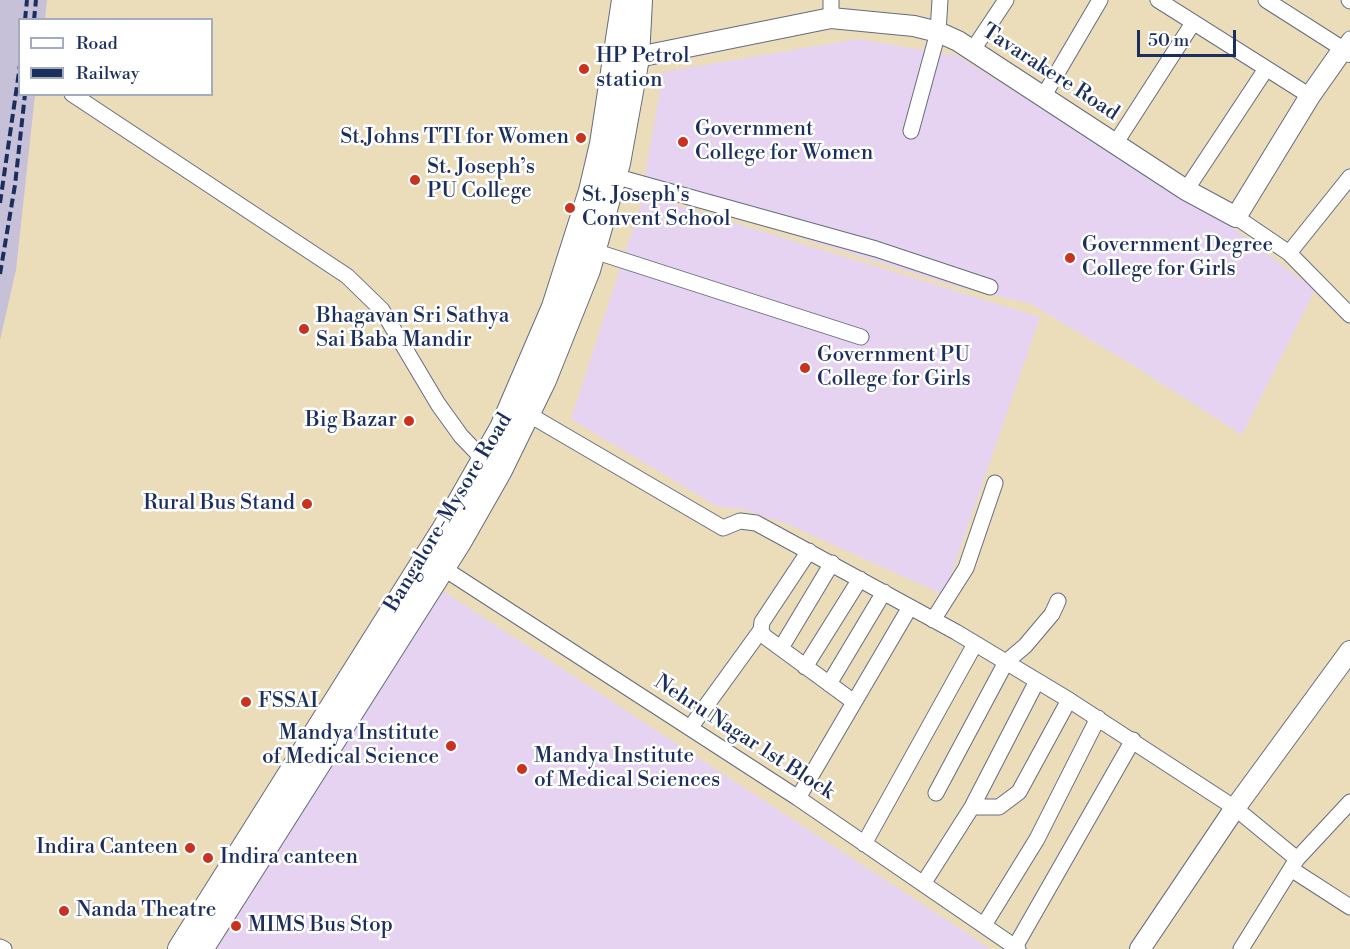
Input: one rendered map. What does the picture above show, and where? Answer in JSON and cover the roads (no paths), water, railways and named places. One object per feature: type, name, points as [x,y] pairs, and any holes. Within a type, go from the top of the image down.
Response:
[{"type":"main road","name":"Bangalore-Mysore Road","points":[[201,949],[389,649],[443,568],[500,470],[572,317],[594,251],[614,176],[627,59],[624,0]]},
{"type":"main road","name":"Bangalore-Mysore Road","points":[[180,949],[484,461],[530,365],[554,307],[575,245],[627,59],[640,0]]},
{"type":"street","points":[[911,131],[938,32],[940,0]]},
{"type":"street","points":[[972,51],[1006,0]]},
{"type":"street","points":[[1043,97],[1100,0]]},
{"type":"street","points":[[1158,0],[1310,96]]},
{"type":"street","points":[[1266,0],[1348,47],[1310,96],[1236,217],[1290,253],[1350,315]]},
{"type":"street","name":"Tavarakere Road","points":[[627,59],[831,9],[938,32],[972,51],[1186,190],[1236,217]]},
{"type":"street","points":[[1115,144],[1193,22]]},
{"type":"street","points":[[1186,190],[1266,69]]},
{"type":"street","points":[[75,96],[347,276],[382,310],[438,404],[460,436],[484,461]]},
{"type":"street","points":[[614,176],[876,249],[990,287]]},
{"type":"street","points":[[1290,253],[1350,177]]},
{"type":"street","points":[[594,251],[861,338]]},
{"type":"street","points":[[528,414],[723,528],[740,521],[756,523],[832,563],[1006,662],[1133,740],[1235,808],[1294,864],[1350,907]]},
{"type":"street","points":[[933,620],[966,568],[995,483]]},
{"type":"street","points":[[690,728],[761,630],[762,622],[809,551]]},
{"type":"street","points":[[781,648],[832,563]]},
{"type":"street","name":"Nehru Nagar 1st Block","points":[[443,568],[798,798],[1016,948]]},
{"type":"street","points":[[805,667],[860,579]]},
{"type":"street","points":[[829,684],[884,592]]},
{"type":"street","points":[[936,793],[1006,662],[1025,646],[1052,614],[1058,601]]},
{"type":"street","points":[[798,798],[910,607]]},
{"type":"street","points":[[761,630],[764,636],[854,702]]},
{"type":"street","points":[[864,844],[975,644]]},
{"type":"street","points":[[1140,949],[1235,808],[1350,651]]},
{"type":"street","points":[[923,884],[972,807],[1037,681]]},
{"type":"street","points":[[972,807],[999,807],[1019,792],[1069,700]]},
{"type":"street","points":[[984,926],[1037,839],[1098,718]]},
{"type":"street","points":[[1016,948],[1133,740]]},
{"type":"street","points":[[1241,949],[1294,864],[1350,802]]},
{"type":"railway","points":[[25,18],[27,0]]},
{"type":"railway","points":[[34,18],[36,0]]},
{"type":"railway","points":[[0,203],[18,79]]},
{"type":"railway","points":[[0,274],[15,185],[25,96]]},
{"type":"place","name":"HP Petrol station","points":[[584,69]]},
{"type":"place","name":"St.Johns TTI for Women","points":[[581,138]]},
{"type":"place","name":"Government College for Women","points":[[683,142]]},
{"type":"place","name":"St. Joseph’s PU College","points":[[415,180]]},
{"type":"place","name":"St. Joseph's Convent School","points":[[570,208]]},
{"type":"place","name":"Government Degree College for Girls","points":[[1070,258]]},
{"type":"place","name":"Bhagavan Sri Sathya Sai Baba Mandir","points":[[304,329]]},
{"type":"place","name":"Government PU College for Girls","points":[[805,368]]},
{"type":"place","name":"Big Bazar","points":[[409,421]]},
{"type":"place","name":"Rural Bus Stand","points":[[307,504]]},
{"type":"place","name":"FSSAI","points":[[246,702]]},
{"type":"place","name":"Mandya Institute of Medical Science","points":[[451,746]]},
{"type":"place","name":"Mandya Institute of Medical Sciences","points":[[522,769]]},
{"type":"place","name":"Indira Canteen","points":[[190,848]]},
{"type":"place","name":"Indira canteen","points":[[208,858]]},
{"type":"place","name":"Nanda Theatre","points":[[64,911]]},
{"type":"place","name":"MIMS Bus Stop","points":[[236,926]]}]
